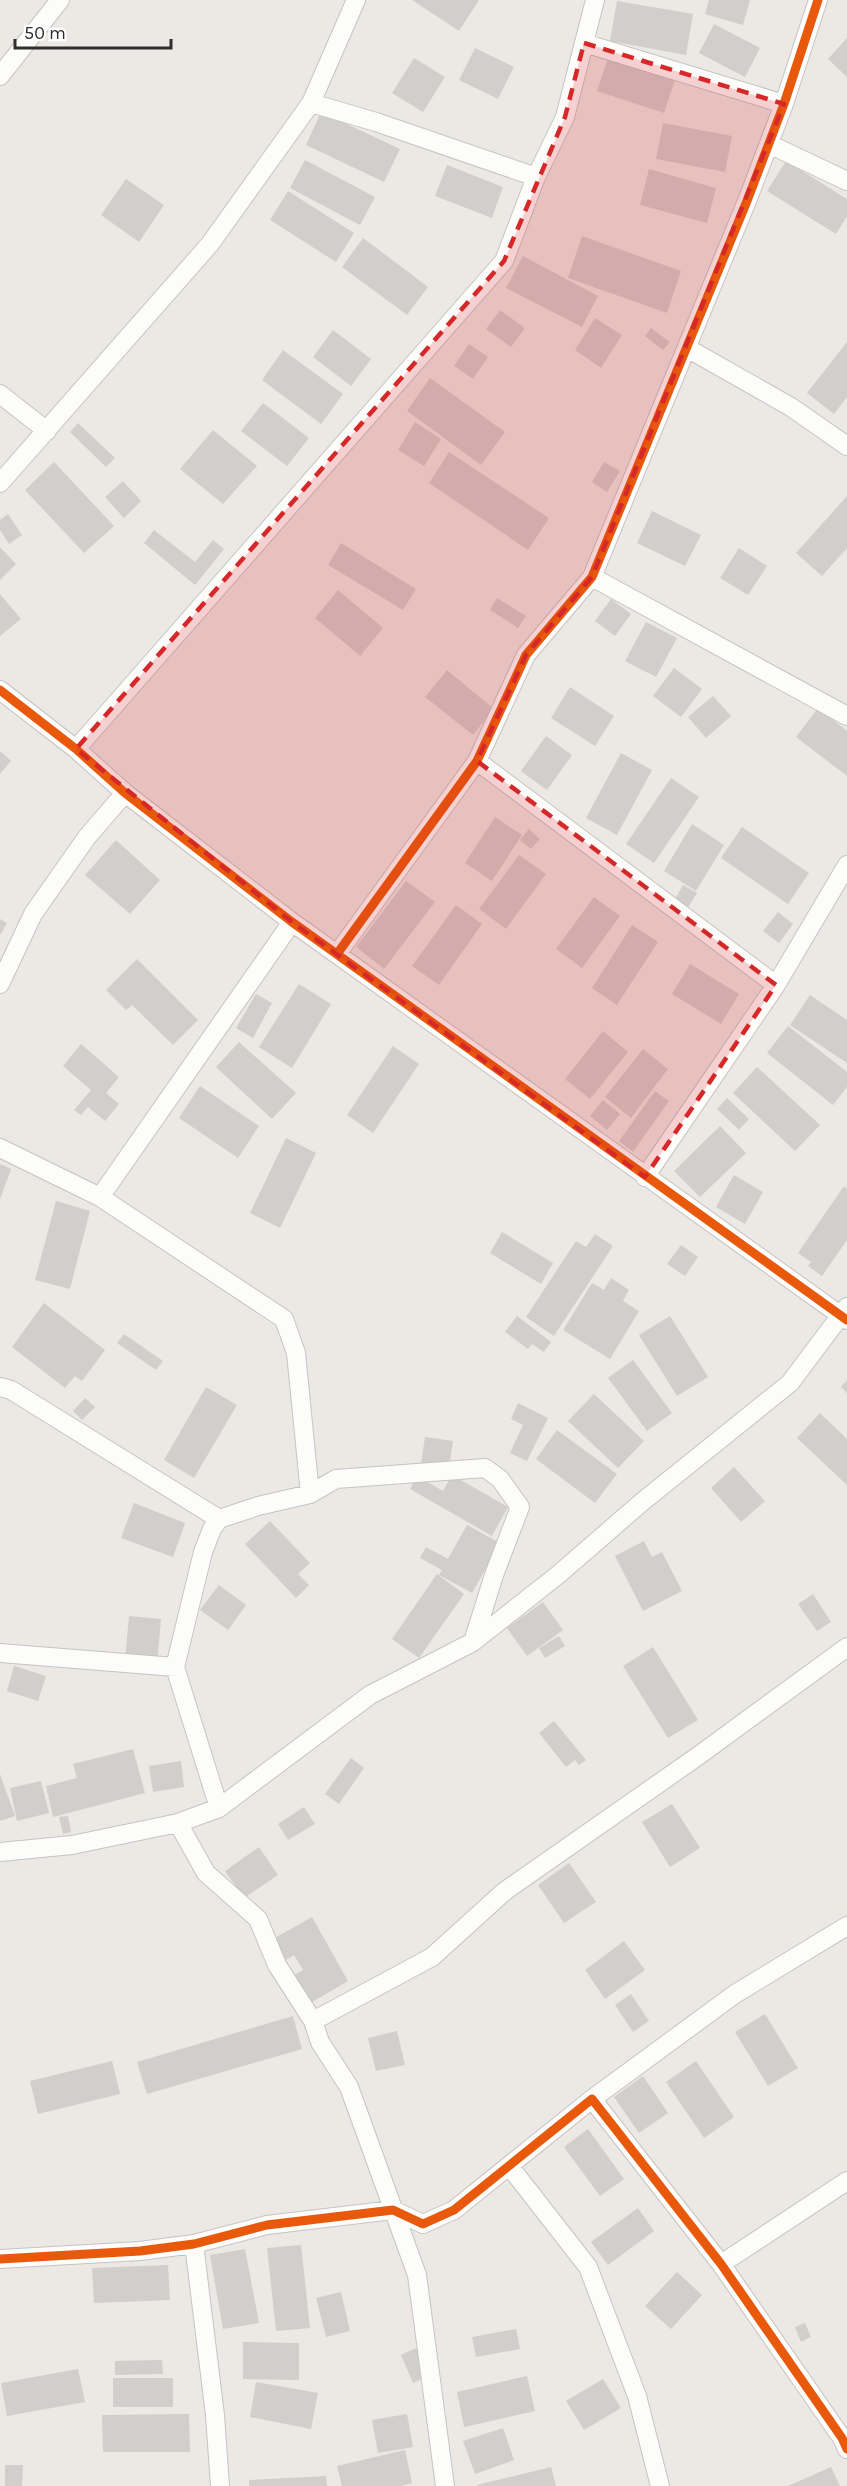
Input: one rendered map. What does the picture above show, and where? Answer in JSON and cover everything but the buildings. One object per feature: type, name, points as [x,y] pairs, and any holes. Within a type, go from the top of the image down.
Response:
[{"type":"street","points":[[0,76],[60,0]]},
{"type":"street","points":[[0,483],[210,244],[311,103],[356,0]]},
{"type":"street","points":[[76,749],[504,261],[536,177],[565,117],[595,0]]},
{"type":"street","points":[[337,954],[477,761],[526,655],[592,577],[769,144],[818,0]]},
{"type":"street","points":[[584,43],[784,104]]},
{"type":"street","points":[[311,103],[376,122],[536,177]]},
{"type":"street","points":[[769,144],[847,181]]},
{"type":"street","points":[[687,348],[791,407],[847,447]]},
{"type":"street","points":[[0,394],[47,431]]},
{"type":"street","points":[[592,577],[847,716]]},
{"type":"street","points":[[0,690],[76,749],[125,793],[292,922],[645,1177],[845,1314],[790,1383],[473,1642],[370,1695],[219,1808],[178,1823],[72,1845],[0,1852]]},
{"type":"street","points":[[477,761],[776,985]]},
{"type":"street","points":[[0,984],[33,914],[87,837],[125,793]]},
{"type":"street","points":[[645,1177],[776,985],[847,865]]},
{"type":"street","points":[[100,1197],[292,922]]},
{"type":"street","points":[[0,1148],[100,1197],[284,1319],[296,1353],[310,1494]]},
{"type":"street","points":[[0,1387],[11,1390],[219,1519]]},
{"type":"street","points":[[219,1808],[175,1667],[203,1552],[212,1529],[219,1519],[258,1506],[310,1494],[336,1479],[485,1468],[492,1472],[520,1507],[494,1575],[473,1642]]},
{"type":"street","points":[[313,2021],[432,1957],[505,1892],[698,1756],[847,1647]]},
{"type":"street","points":[[0,1653],[175,1667]]},
{"type":"street","points":[[178,1823],[206,1873],[258,1919],[276,1965],[313,2021],[320,2042],[349,2087],[417,2275],[445,2486]]},
{"type":"street","points":[[0,2259],[140,2251],[194,2244],[267,2225],[393,2210],[423,2224],[454,2210],[592,2099],[735,1994],[847,1926]]},
{"type":"street","points":[[592,2099],[721,2264],[842,2438],[847,2449]]},
{"type":"street","points":[[510,2167],[588,2267],[637,2396],[660,2486]]},
{"type":"street","points":[[721,2264],[847,2181]]},
{"type":"street","points":[[194,2244],[215,2415],[220,2486]]},
{"type":"highlighted area","points":[[584,43],[784,104],[592,577],[526,655],[477,761],[776,985],[645,1177],[292,922],[76,749],[504,261],[565,117]]},
{"type":"cycle path","points":[[337,954],[477,761],[526,655],[592,577],[747,201],[784,104],[818,0]]},
{"type":"cycle path","points":[[0,690],[76,749],[125,793],[292,922],[847,1320]]},
{"type":"cycle path","points":[[0,2259],[140,2251],[194,2244],[267,2225],[393,2210],[423,2224],[454,2210],[592,2099],[721,2264],[842,2438],[847,2449]]}]
